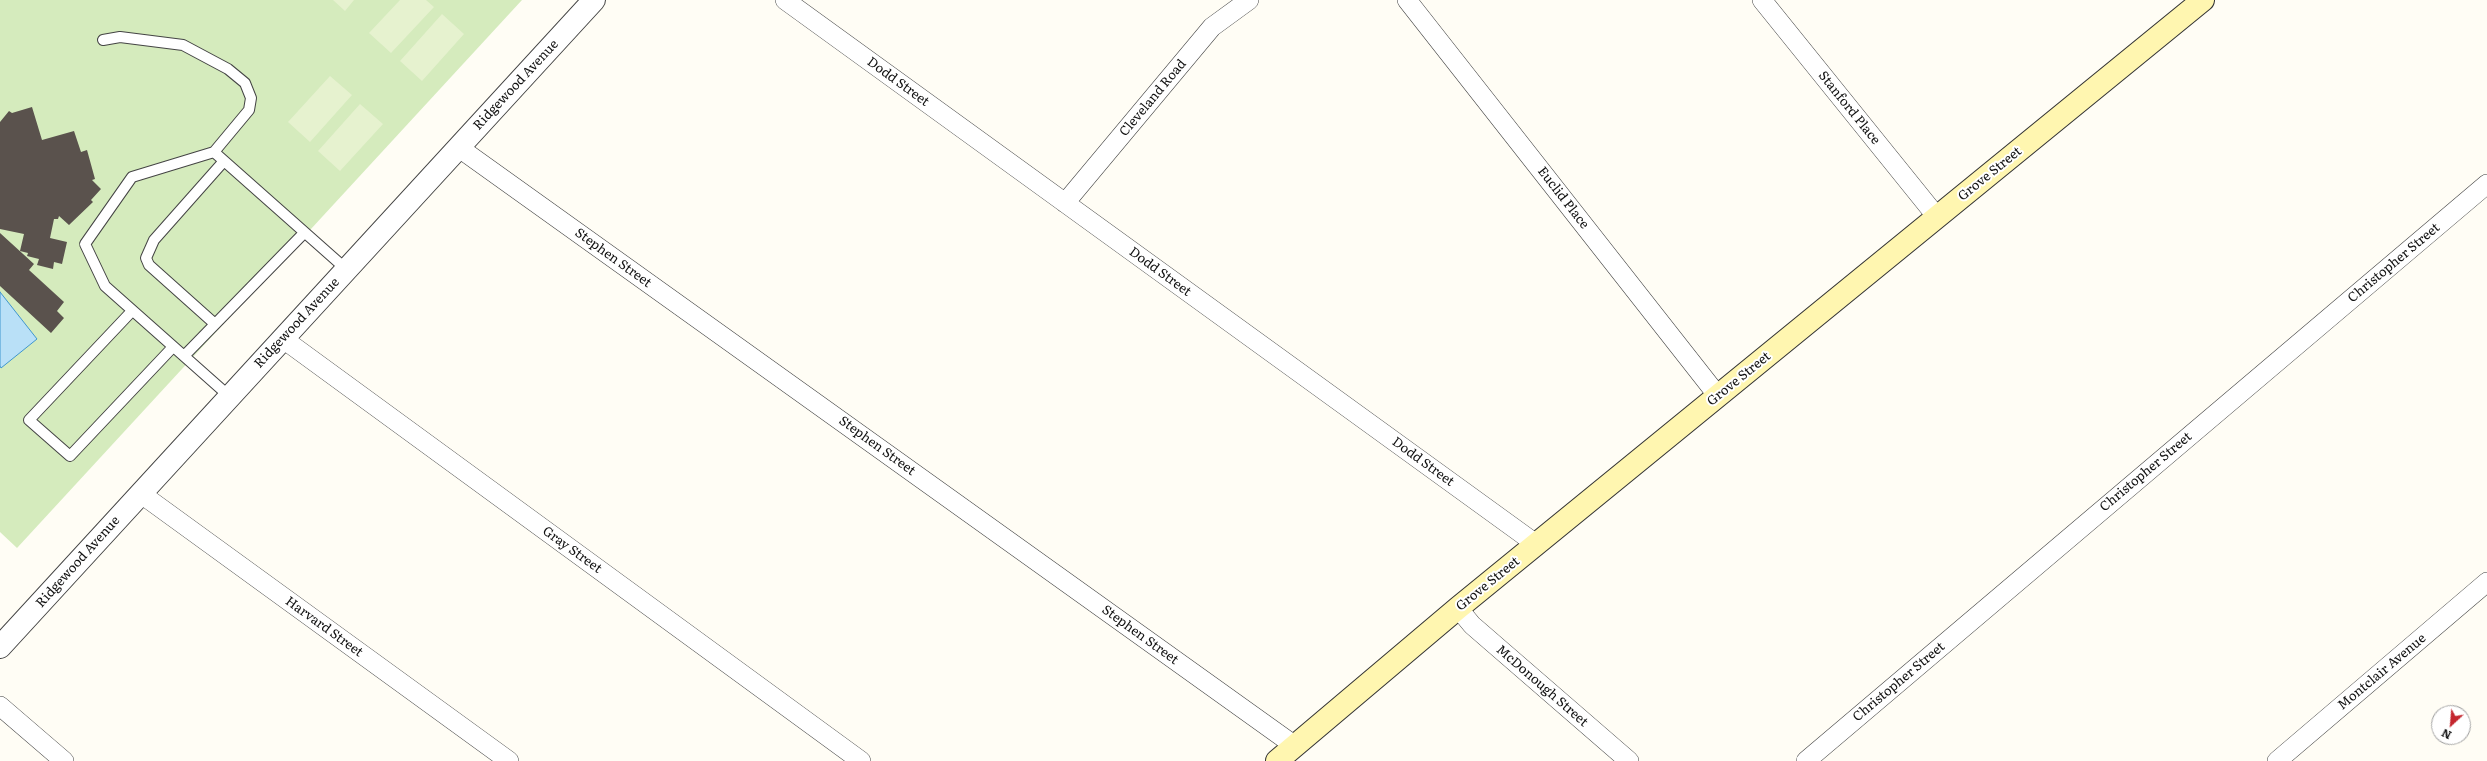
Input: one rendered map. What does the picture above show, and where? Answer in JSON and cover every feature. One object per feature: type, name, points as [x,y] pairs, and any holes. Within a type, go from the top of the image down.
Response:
[{"type":"main road","name":"Grove Street","points":[[1277,761],[1458,608],[2203,0]]},
{"type":"street","name":"Ridgewood Avenue","points":[[0,646],[594,0]]},
{"type":"street","name":"Dodd Street","points":[[785,0],[1536,544]]},
{"type":"street","name":"Cleveland Road","points":[[1065,203],[1212,27],[1249,0]]},
{"type":"street","name":"Euclid Place","points":[[1407,0],[1718,396]]},
{"type":"street","name":"Stanford Place","points":[[1762,0],[1937,217]]},
{"type":"street","name":"Stephen Street","points":[[458,147],[1295,746]]},
{"type":"street","name":"Christopher Street","points":[[1806,761],[2487,184]]},
{"type":"street","name":"Gray Street","points":[[282,338],[861,761]]},
{"type":"street","name":"Harvard Street","points":[[140,493],[508,761]]},
{"type":"street","name":"Montclair Avenue","points":[[2277,761],[2487,582]]},
{"type":"street","name":"McDonough Street","points":[[1458,608],[1472,625],[1629,761]]},
{"type":"street","points":[[0,706],[64,761]]},
{"type":"lane","points":[[103,40],[120,37],[183,45],[228,69],[245,82],[251,98],[248,110],[214,152],[132,177],[85,244],[105,286],[172,348],[185,355],[229,396]]},
{"type":"lane","points":[[214,152],[346,269]]},
{"type":"lane","points":[[214,324],[149,266],[146,258],[154,240],[224,161]]},
{"type":"lane","points":[[185,355],[304,233]]},
{"type":"lane","points":[[132,311],[29,420],[70,456],[172,348]]},
{"type":"green space","points":[[0,0],[522,0],[17,548],[0,532]]},
{"type":"green space","points":[[333,0],[354,0],[345,11]]},
{"type":"green space","points":[[400,0],[426,0],[434,7],[391,53],[369,33]]},
{"type":"green space","points":[[442,14],[464,34],[422,81],[400,61]]},
{"type":"green space","points":[[330,76],[352,95],[310,142],[288,122]]},
{"type":"green space","points":[[360,104],[383,124],[340,171],[318,151]]},
{"type":"water","points":[[0,292],[37,339],[1,368],[0,366]]},
{"type":"building","points":[[32,107],[42,140],[74,131],[81,152],[87,150],[95,179],[92,180],[101,189],[91,200],[93,202],[69,225],[59,216],[58,219],[54,219],[50,238],[67,242],[62,264],[54,262],[53,269],[37,265],[39,259],[27,256],[28,253],[20,251],[24,234],[0,229],[0,122],[9,111],[12,113]]},
{"type":"building","points":[[0,233],[34,264],[29,270],[64,302],[57,311],[64,318],[51,333],[0,286]]}]
